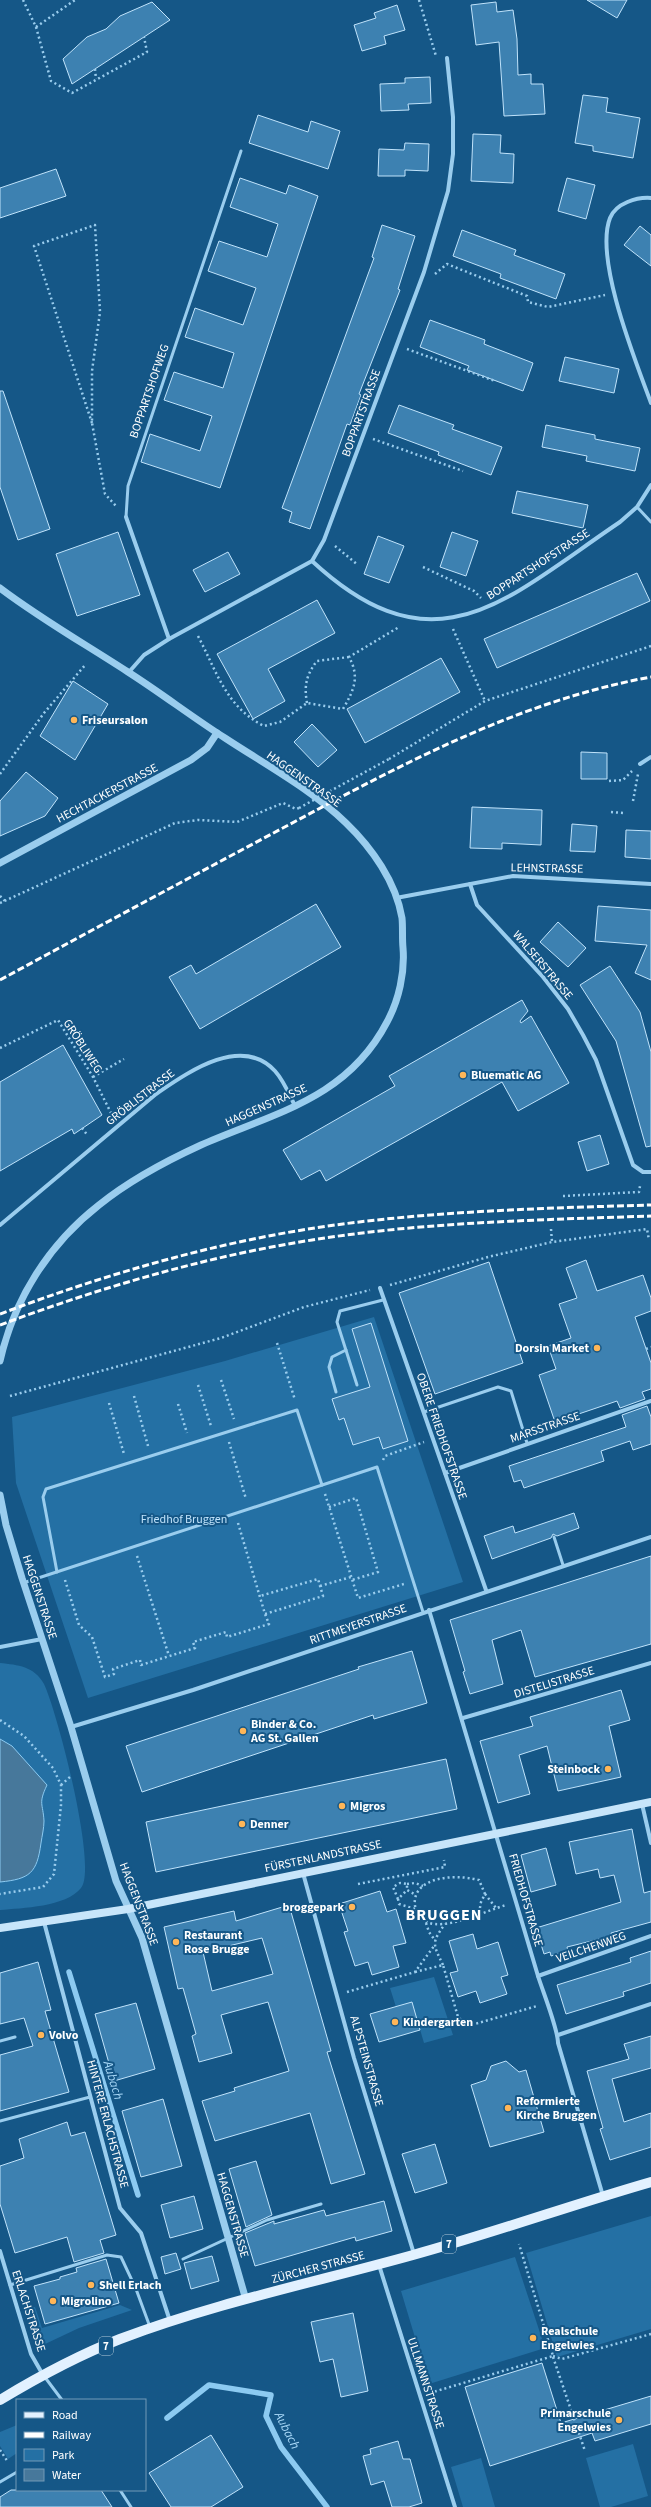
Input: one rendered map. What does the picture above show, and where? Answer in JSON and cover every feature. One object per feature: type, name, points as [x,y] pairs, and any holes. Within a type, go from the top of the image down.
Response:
[{"type":"main road","name":"FÜRSTENLANDSTRASSE","points":[[0,1928],[128,1909],[651,1802]]},
{"type":"main road","name":"ZÜRCHER STRASSE","points":[[0,2400],[43,2375],[119,2340],[151,2329],[246,2300],[415,2255],[651,2182]]},
{"type":"street","name":"BOPPARTSTRASSE","points":[[312,561],[335,515],[424,272],[448,191],[453,154],[454,117],[447,58]]},
{"type":"street","points":[[651,198],[639,197],[625,203],[610,217],[605,244],[615,292],[651,404]]},
{"type":"street","name":"BOPPARTSHOFSTRASSE","points":[[312,561],[343,588],[364,601],[386,611],[427,620],[449,619],[485,609],[503,600],[620,522],[637,507],[651,485]]},
{"type":"street","name":"BOPPARTSHOFWEG","points":[[126,517],[169,639]]},
{"type":"street","points":[[128,672],[144,655],[169,639],[312,561]]},
{"type":"street","name":"HAGGENSTRASSE","points":[[0,588],[49,624],[128,672],[217,733],[316,797],[346,823],[370,849],[384,869],[402,917],[404,958],[401,981],[390,1016],[372,1048],[358,1065],[324,1090],[296,1106],[183,1154],[133,1181],[83,1218],[56,1247],[20,1300],[11,1321],[0,1360]]},
{"type":"street","name":"HECHTACKERSTRASSE","points":[[0,863],[191,760],[207,748],[217,733]]},
{"type":"street","points":[[640,764],[651,757]]},
{"type":"street","name":"LEHNSTRASSE","points":[[396,898],[513,876],[536,876],[651,884]]},
{"type":"street","name":"WALSERSTRASSE","points":[[470,884],[476,905],[543,977],[568,1009],[596,1060],[633,1166],[643,1172],[651,1172]]},
{"type":"street","name":"GRÖBLISTRASSE","points":[[0,1225],[156,1094],[183,1076],[212,1062],[241,1055],[262,1060],[275,1071],[296,1106]]},
{"type":"street","name":"OBERE FRIEDHOFSTRASSE","points":[[380,1288],[486,1590]]},
{"type":"street","name":"MARSSTRASSE","points":[[445,1473],[651,1401]]},
{"type":"street","name":"HAGGENSTRASSE","points":[[0,1495],[6,1525],[23,1583],[71,1727],[116,1881],[142,1938],[246,2300]]},
{"type":"street","name":"RITTMEYERSTRASSE","points":[[71,1727],[193,1690],[486,1590],[651,1537]]},
{"type":"street","name":"FRIEDHOFSTRASSE","points":[[429,1610],[463,1718],[538,1976],[554,2027],[558,2035],[558,2043],[603,2196]]},
{"type":"street","points":[[0,1647],[42,1639]]},
{"type":"street","name":"DISTELISTRASSE","points":[[463,1718],[651,1663]]},
{"type":"street","points":[[642,1804],[651,1843]]},
{"type":"street","name":"ALPSTEINSTRASSE","points":[[303,1873],[354,2058],[415,2255]]},
{"type":"street","name":"HINTERE ERLACHSTRASSE","points":[[44,1922],[120,2208],[141,2234],[171,2323]]},
{"type":"street","name":"VEILCHENWEG","points":[[538,1976],[651,1936]]},
{"type":"street","points":[[558,2035],[651,2004]]},
{"type":"street","name":"ERLACHSTRASSE","points":[[0,2252],[31,2354],[43,2375]]},
{"type":"street","name":"ULLMANNSTRASSE","points":[[378,2264],[455,2507]]},
{"type":"lane","name":"BOPPARTSHOFWEG","points":[[126,517],[128,486],[241,151]]},
{"type":"lane","points":[[637,507],[651,522]]},
{"type":"lane","points":[[357,1385],[337,1322],[340,1311],[383,1300]]},
{"type":"lane","points":[[336,1392],[329,1367],[332,1357],[346,1350]]},
{"type":"lane","points":[[424,1412],[498,1387],[506,1388],[511,1391],[528,1443]]},
{"type":"lane","points":[[57,1572],[43,1497],[46,1489],[297,1410],[322,1485]]},
{"type":"lane","points":[[23,1583],[377,1467],[423,1612]]},
{"type":"lane","points":[[554,1537],[563,1565]]},
{"type":"lane","points":[[0,2041],[16,2037]]},
{"type":"lane","points":[[0,2121],[90,2097]]},
{"type":"lane","points":[[183,2259],[267,2220],[321,2204]]},
{"type":"lane","points":[[10,2285],[107,2255],[121,2257],[136,2289],[151,2329]]},
{"type":"lane","points":[[43,2375],[61,2399]]},
{"type":"lane","points":[[0,2482],[16,2473]]},
{"type":"lane","points":[[121,2491],[131,2507]]},
{"type":"path","points":[[23,0],[36,27],[51,81],[72,92],[147,52],[144,37]]},
{"type":"path","points":[[36,27],[74,0]]},
{"type":"path","points":[[419,0],[438,62]]},
{"type":"path","points":[[95,69],[96,79]]},
{"type":"path","points":[[92,423],[92,371],[100,312],[95,225],[34,246],[92,423],[105,494],[126,517]]},
{"type":"path","points":[[434,276],[447,264],[527,296],[528,302],[548,307],[615,292]]},
{"type":"path","points":[[404,348],[495,381]]},
{"type":"path","points":[[372,438],[463,471]]},
{"type":"path","points":[[335,546],[358,565]]},
{"type":"path","points":[[423,567],[474,591],[482,600]]},
{"type":"path","points":[[306,703],[305,689],[309,672],[317,661],[349,657],[399,627]]},
{"type":"path","points":[[453,629],[485,701]]},
{"type":"path","points":[[198,636],[231,701],[250,719],[264,726],[280,722],[306,703],[343,709],[353,692],[355,668],[349,657]]},
{"type":"path","points":[[0,903],[176,823],[198,820],[237,822],[283,803],[296,810],[388,759],[485,701],[651,646]]},
{"type":"path","points":[[0,774],[44,713],[86,664]]},
{"type":"path","points":[[609,781],[623,780],[640,764]]},
{"type":"path","points":[[633,801],[636,785]]},
{"type":"path","points":[[611,812],[624,813]]},
{"type":"path","points":[[0,896],[5,900]]},
{"type":"path","name":"GRÖBLIWEG","points":[[0,1048],[58,1020],[113,1115]]},
{"type":"path","points":[[92,1077],[124,1058]]},
{"type":"path","points":[[82,1128],[88,1136]]},
{"type":"path","points":[[563,1196],[639,1192],[640,1186]]},
{"type":"path","points":[[551,1229],[552,1242]]},
{"type":"path","points":[[278,1343],[297,1410]]},
{"type":"path","points":[[646,1349],[651,1347]]},
{"type":"path","points":[[221,1380],[237,1429]]},
{"type":"path","points":[[198,1385],[214,1436]]},
{"type":"path","points":[[134,1396],[152,1456]]},
{"type":"path","points":[[109,1403],[127,1463]]},
{"type":"path","points":[[178,1404],[191,1443]]},
{"type":"path","points":[[226,1433],[250,1509]]},
{"type":"path","points":[[377,1467],[385,1456],[433,1439]]},
{"type":"path","points":[[322,1485],[358,1598],[414,1581]]},
{"type":"path","points":[[320,1586],[378,1572],[356,1498],[329,1507]]},
{"type":"path","points":[[62,1571],[79,1625],[92,1637],[105,1677],[114,1674],[113,1669],[140,1660],[141,1665],[195,1648],[193,1642],[226,1632],[227,1637],[269,1624],[235,1513]]},
{"type":"path","points":[[134,1547],[169,1656]]},
{"type":"path","points":[[260,1596],[318,1579],[323,1596],[265,1614]]},
{"type":"path","points":[[0,1720],[24,1736],[53,1768],[60,1784],[61,1805],[54,1874],[42,1887],[0,1894]]},
{"type":"path","points":[[60,1784],[71,1776]]},
{"type":"path","points":[[358,1884],[445,1867],[444,1860]]},
{"type":"path","points":[[415,1909],[416,1895],[422,1886],[445,1878],[469,1877],[479,1880],[485,1894],[496,1908]]},
{"type":"path","points":[[422,1886],[415,1883],[400,1883],[393,1887],[399,1904],[415,1909],[426,1923],[429,1932],[434,1939],[434,1946],[442,1965],[458,2017],[466,2025],[537,2006]]},
{"type":"path","points":[[398,1899],[407,1890],[407,1884]]},
{"type":"path","points":[[407,1890],[416,1895]]},
{"type":"path","points":[[479,1913],[481,1902],[485,1894]]},
{"type":"path","points":[[426,1923],[445,1924],[506,1905]]},
{"type":"path","points":[[434,1939],[445,1924]]},
{"type":"path","points":[[415,1972],[434,1946]]},
{"type":"path","points":[[347,1992],[442,1965]]},
{"type":"path","points":[[519,2244],[584,2451]]},
{"type":"path","points":[[429,2394],[553,2356],[562,2359],[651,2334]]},
{"type":"path","points":[[0,2450],[8,2462]]},
{"type":"green space","name":"Friedhof Bruggen","points":[[374,1317],[463,1582],[88,1698],[16,1483],[12,1417],[225,1361]]},
{"type":"green space","points":[[0,1663],[19,1666],[30,1670],[40,1678],[44,1684],[58,1724],[74,1789],[84,1851],[85,1875],[81,1888],[65,1899],[55,1903],[0,1910]]},
{"type":"green space","points":[[434,1977],[453,2035],[424,2043],[412,2002],[396,2007],[390,1988]]},
{"type":"green space","points":[[651,2216],[651,2329],[557,2357],[526,2253]]},
{"type":"green space","points":[[515,2257],[545,2348],[429,2384],[401,2291]]},
{"type":"green space","points":[[120,2305],[132,2310],[79,2328],[43,2345],[27,2309],[35,2307],[42,2328]]},
{"type":"green space","points":[[16,2425],[16,2454],[8,2459],[0,2446],[0,2432]]},
{"type":"green space","points":[[633,2444],[648,2496],[611,2507],[600,2507],[586,2458]]},
{"type":"green space","points":[[481,2458],[495,2507],[463,2507],[451,2467]]},
{"type":"water","points":[[0,1739],[12,1746],[47,1785],[42,1800],[44,1821],[43,1829],[39,1853],[34,1868],[30,1873],[18,1879],[0,1882]]},
{"type":"building","points":[[587,0],[627,0],[617,18]]},
{"type":"building","points":[[152,2],[170,20],[72,84],[63,59],[87,37],[106,29],[120,16]]},
{"type":"building","points":[[496,2],[497,12],[513,10],[517,39],[518,75],[531,74],[531,84],[543,84],[545,114],[504,116],[499,42],[476,45],[471,5]]},
{"type":"building","points":[[397,5],[405,30],[384,36],[386,44],[362,51],[354,25],[376,18],[374,13]]},
{"type":"building","points":[[430,77],[431,103],[408,104],[409,110],[381,111],[380,84],[405,83],[405,78]]},
{"type":"building","points":[[583,95],[608,98],[606,112],[640,118],[633,158],[593,151],[593,146],[575,143]]},
{"type":"building","points":[[258,115],[308,132],[311,121],[340,131],[328,169],[249,143]]},
{"type":"building","points":[[473,134],[501,135],[500,153],[514,154],[513,183],[471,181]]},
{"type":"building","points":[[405,143],[429,144],[428,171],[405,170],[405,176],[378,176],[379,149],[404,150]]},
{"type":"building","points":[[56,169],[66,196],[0,218],[0,188]]},
{"type":"building","points":[[240,178],[286,194],[289,185],[318,196],[220,488],[141,462],[150,434],[200,451],[212,416],[164,400],[174,372],[223,388],[234,353],[185,337],[195,308],[243,325],[256,288],[208,271],[219,241],[267,257],[278,224],[230,207]]},
{"type":"building","points":[[567,178],[595,185],[586,219],[558,211]]},
{"type":"building","points":[[382,225],[415,236],[398,289],[400,290],[359,394],[361,395],[350,425],[347,424],[310,529],[289,522],[292,512],[282,508],[374,258],[372,257]]},
{"type":"building","points":[[640,226],[651,235],[651,266],[624,245]]},
{"type":"building","points":[[462,230],[516,250],[514,255],[565,274],[556,299],[500,278],[501,274],[453,256]]},
{"type":"building","points":[[430,320],[485,340],[484,344],[533,363],[523,391],[467,370],[469,366],[420,347]]},
{"type":"building","points":[[565,357],[619,369],[614,393],[559,381]]},
{"type":"building","points":[[0,391],[3,391],[50,529],[18,540],[0,487]]},
{"type":"building","points":[[399,405],[454,425],[452,429],[502,447],[491,475],[438,455],[439,452],[388,433]]},
{"type":"building","points":[[546,425],[595,435],[595,439],[640,448],[635,471],[586,461],[587,456],[542,447]]},
{"type":"building","points":[[517,491],[588,505],[583,528],[512,513]]},
{"type":"building","points":[[118,532],[140,595],[77,616],[56,554]]},
{"type":"building","points":[[452,532],[478,541],[466,576],[440,567]]},
{"type":"building","points":[[378,536],[404,546],[389,583],[364,574]]},
{"type":"building","points":[[228,552],[240,574],[205,592],[193,570]]},
{"type":"building","points":[[637,573],[650,601],[497,668],[484,639]]},
{"type":"building","points":[[317,600],[335,633],[268,669],[285,701],[253,719],[217,654]]},
{"type":"building","points":[[441,658],[460,692],[365,743],[347,709]]},
{"type":"building","name":"Friseursalon","points":[[73,681],[108,704],[75,760],[40,736]]},
{"type":"building","points":[[312,724],[337,750],[318,767],[294,742]]},
{"type":"building","points":[[581,752],[607,753],[607,779],[581,779]]},
{"type":"building","points":[[26,772],[58,798],[45,816],[0,836],[0,801]]},
{"type":"building","points":[[472,807],[542,810],[541,845],[502,843],[502,849],[470,848]]},
{"type":"building","points":[[572,824],[597,826],[595,852],[570,851]]},
{"type":"building","points":[[626,830],[651,831],[651,859],[625,857]]},
{"type":"building","points":[[316,904],[341,947],[200,1029],[169,977],[191,965],[196,974]]},
{"type":"building","points":[[598,906],[651,910],[651,980],[635,973],[647,945],[595,941]]},
{"type":"building","points":[[558,922],[586,948],[568,967],[540,942]]},
{"type":"building","points":[[610,966],[640,1012],[651,1052],[651,1146],[646,1147],[616,1041],[580,985]]},
{"type":"building","points":[[522,1000],[528,1011],[520,1021],[521,1023],[531,1016],[569,1083],[518,1111],[502,1082],[326,1181],[320,1170],[301,1180],[283,1150],[395,1086],[389,1076]]},
{"type":"building","points":[[63,1045],[102,1115],[74,1134],[72,1129],[0,1171],[0,1082]]},
{"type":"building","points":[[600,1135],[609,1164],[587,1171],[578,1142]]},
{"type":"building","name":"Dorsin Market","points":[[586,1260],[597,1291],[643,1275],[651,1298],[651,1311],[635,1317],[651,1363],[651,1389],[642,1392],[645,1399],[620,1408],[617,1401],[555,1422],[539,1375],[556,1369],[548,1346],[571,1338],[559,1304],[577,1298],[566,1268]]},
{"type":"building","points":[[489,1262],[523,1363],[435,1394],[399,1293]]},
{"type":"building","points":[[371,1323],[408,1441],[383,1449],[379,1437],[353,1445],[344,1418],[339,1420],[332,1399],[370,1387],[352,1329]]},
{"type":"building","points":[[647,1406],[651,1417],[651,1444],[633,1450],[630,1441],[601,1451],[604,1461],[524,1488],[521,1480],[514,1482],[509,1466],[626,1427],[622,1415]]},
{"type":"building","points":[[574,1513],[579,1528],[557,1536],[553,1534],[551,1538],[492,1559],[484,1536],[513,1526],[515,1533]]},
{"type":"building","points":[[651,1556],[651,1644],[535,1677],[521,1630],[492,1640],[503,1684],[470,1694],[450,1620]]},
{"type":"building","points":[[412,1651],[427,1703],[374,1719],[373,1715],[142,1792],[126,1746],[359,1669],[358,1667]]},
{"type":"building","points":[[621,1690],[630,1720],[609,1726],[621,1777],[558,1791],[547,1746],[519,1755],[530,1794],[498,1803],[480,1741],[533,1726],[530,1717]]},
{"type":"building","points":[[446,1759],[457,1809],[156,1872],[146,1822]]},
{"type":"building","points":[[632,1829],[644,1893],[651,1891],[651,1922],[611,1933],[612,1936],[567,1947],[568,1951],[551,1956],[550,1952],[544,1954],[536,1928],[621,1902],[614,1875],[600,1878],[598,1869],[576,1874],[569,1842]]},
{"type":"building","points":[[546,1848],[556,1885],[531,1892],[521,1855]]},
{"type":"building","points":[[380,1891],[387,1912],[396,1909],[406,1943],[393,1946],[399,1967],[372,1975],[368,1962],[355,1966],[344,1932],[348,1931],[339,1904]]},
{"type":"building","points":[[289,1905],[331,2051],[327,2052],[365,2174],[331,2184],[310,2113],[215,2141],[202,2101],[235,2091],[234,2088],[289,2071],[268,2002],[221,2015],[232,2053],[199,2062],[192,2036],[196,2034],[183,1988],[178,1989],[164,1927],[234,1911],[236,1921]],"holes":[[[262,1938],[273,1974],[212,1991],[203,1952]]]},
{"type":"building","points":[[473,1934],[477,1949],[498,1942],[508,1975],[501,1977],[507,1994],[480,2003],[476,1991],[458,1997],[450,1973],[458,1971],[449,1941]]},
{"type":"building","points":[[651,1951],[651,1983],[623,1992],[624,1996],[566,2014],[557,1985],[631,1962],[630,1958]]},
{"type":"building","name":"Volvo","points":[[38,1962],[51,2010],[45,2011],[69,2092],[0,2111],[0,2055],[33,2046],[24,2018],[0,2024],[0,1973]]},
{"type":"building","name":"Kindergarten","points":[[412,2002],[420,2030],[379,2042],[370,2014]]},
{"type":"building","points":[[136,2003],[155,2069],[114,2081],[95,2014]]},
{"type":"building","points":[[651,2036],[651,2068],[612,2079],[624,2122],[651,2113],[651,2147],[610,2160],[600,2129],[603,2128],[587,2071],[629,2059],[624,2044]]},
{"type":"building","name":"Reformierte Kirche Bruggen","points":[[506,2061],[519,2072],[526,2070],[544,2132],[490,2147],[471,2085],[486,2080],[491,2066]]},
{"type":"building","points":[[163,2099],[182,2166],[141,2177],[122,2111]]},
{"type":"building","points":[[67,2122],[71,2136],[85,2132],[116,2235],[100,2240],[104,2253],[74,2262],[67,2237],[15,2253],[0,2204],[0,2166],[24,2158],[19,2139]]},
{"type":"building","points":[[435,2144],[447,2183],[415,2193],[402,2154]]},
{"type":"building","points":[[256,2161],[272,2215],[246,2227],[229,2169]]},
{"type":"building","points":[[194,2196],[203,2229],[170,2238],[161,2205]]},
{"type":"building","points":[[384,2201],[392,2231],[356,2241],[355,2237],[255,2266],[245,2233],[274,2221],[274,2224],[324,2210],[326,2216]]},
{"type":"building","points":[[176,2253],[181,2269],[165,2274],[161,2257]]},
{"type":"building","points":[[212,2256],[219,2281],[191,2289],[184,2263]]},
{"type":"building","points":[[106,2259],[119,2303],[45,2324],[34,2286],[60,2279],[60,2277],[77,2272],[76,2268]]},
{"type":"building","points":[[353,2313],[368,2391],[341,2397],[333,2359],[320,2362],[311,2322]]},
{"type":"building","points":[[542,2363],[561,2423],[651,2396],[651,2424],[595,2441],[592,2433],[490,2466],[465,2387]]},
{"type":"building","points":[[211,2435],[243,2487],[211,2507],[171,2507],[149,2473]]},
{"type":"building","points":[[398,2441],[403,2459],[410,2459],[422,2503],[409,2507],[392,2507],[384,2481],[371,2485],[363,2456],[371,2454],[370,2449]]},
{"type":"building","points":[[11,2490],[102,2491],[112,2507],[0,2507],[0,2497]]},
{"type":"waterway","name":"Aubach","points":[[69,1972],[138,2195]]},
{"type":"waterway","name":"Aubach","points":[[167,2418],[209,2385],[271,2395],[266,2416],[281,2447],[327,2507]]},
{"type":"railway","points":[[0,980],[325,805],[460,738],[554,702],[602,688],[651,677]]},
{"type":"railway","points":[[0,1314],[82,1285],[165,1260],[207,1249],[292,1232],[335,1225],[413,1216],[532,1209],[651,1205]]},
{"type":"railway","points":[[0,1325],[77,1298],[193,1264],[312,1240],[396,1229],[481,1223],[651,1216]]},
{"type":"place","name":"Friseursalon","points":[[74,720]]},
{"type":"place","name":"Bluematic AG","points":[[463,1075]]},
{"type":"place","name":"Dorsin Market","points":[[597,1348]]},
{"type":"place","name":"Binder & Co. AG St. Gallen","points":[[243,1731]]},
{"type":"place","name":"Steinbock","points":[[608,1769]]},
{"type":"place","name":"Migros","points":[[342,1806]]},
{"type":"place","name":"Denner","points":[[242,1824]]},
{"type":"place","name":"broggepark","points":[[352,1907]]},
{"type":"place","name":"Restaurant Rose Brugge","points":[[176,1942]]},
{"type":"place","name":"Kindergarten","points":[[395,2022]]},
{"type":"place","name":"Volvo","points":[[41,2035]]},
{"type":"place","name":"Reformierte Kirche Bruggen","points":[[508,2108]]},
{"type":"place","name":"Shell Erlach","points":[[91,2285]]},
{"type":"place","name":"Migrolino","points":[[53,2301]]},
{"type":"place","name":"Realschule Engelwies","points":[[533,2338]]},
{"type":"place","name":"Primarschule Engelwies","points":[[619,2420]]},
{"type":"district","name":"BRUGGEN","points":[[444,1914]]}]
